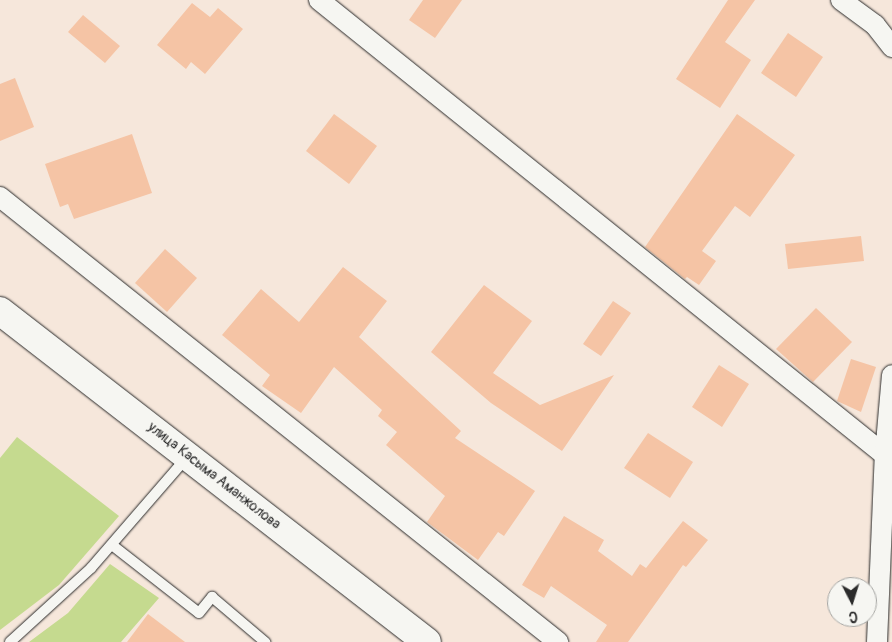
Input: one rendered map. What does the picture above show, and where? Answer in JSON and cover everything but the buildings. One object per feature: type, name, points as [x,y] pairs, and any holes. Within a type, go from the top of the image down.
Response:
[{"type":"main road","name":"улица Касыма Аманжолова","points":[[0,311],[427,642]]},
{"type":"street","points":[[319,0],[885,455]]},
{"type":"street","points":[[841,0],[875,25],[892,47]]},
{"type":"street","points":[[0,197],[558,642]]},
{"type":"street","points":[[877,642],[885,455],[892,375]]},
{"type":"lane","points":[[10,642],[112,545],[188,456]]},
{"type":"lane","points":[[112,545],[199,613],[212,597],[265,642]]},
{"type":"green space","points":[[17,437],[119,516],[59,585],[0,630],[0,458]]},
{"type":"green space","points":[[110,564],[159,598],[121,642],[29,642],[68,613]]}]
